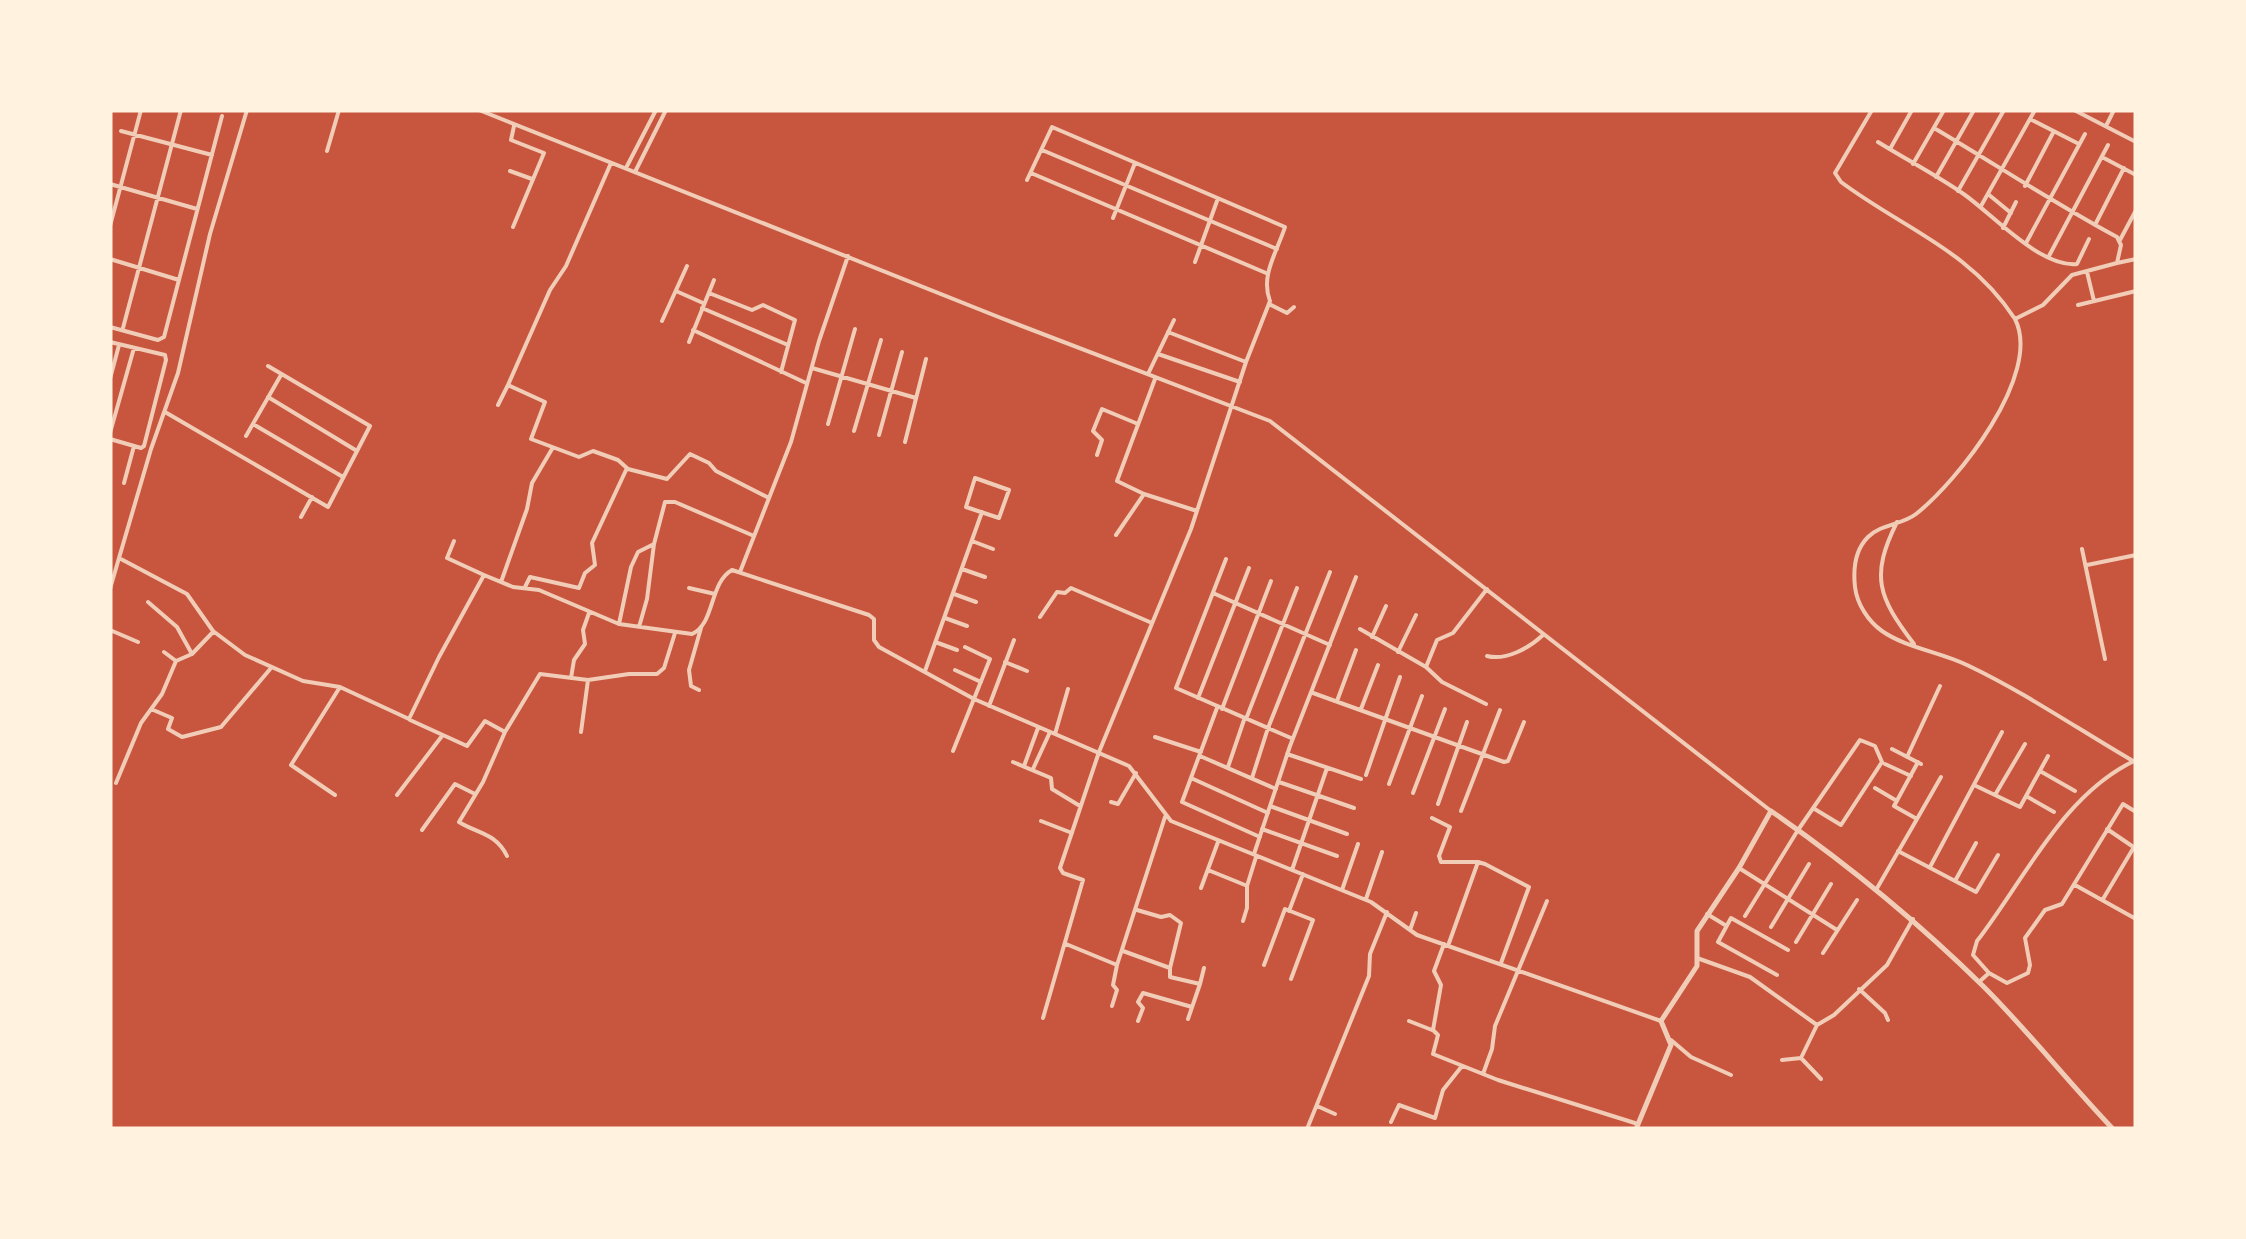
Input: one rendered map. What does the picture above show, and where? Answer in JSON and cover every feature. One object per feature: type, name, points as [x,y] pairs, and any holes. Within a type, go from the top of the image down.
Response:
[{"type":"street","points":[[110,226],[141,110]]},
{"type":"street","points":[[122,330],[181,110]]},
{"type":"street","points":[[110,590],[184,352],[210,234],[247,110]]},
{"type":"street","points":[[328,151],[340,110]]},
{"type":"street","points":[[626,168],[656,110]]},
{"type":"street","points":[[635,172],[666,110]]},
{"type":"street","points":[[1890,149],[1912,110]]},
{"type":"street","points":[[1913,164],[1944,110]]},
{"type":"street","points":[[1936,177],[1974,110]]},
{"type":"street","points":[[1958,191],[2004,110]]},
{"type":"street","points":[[1981,208],[2035,110]]},
{"type":"street","points":[[2076,110],[2136,142]]},
{"type":"street","points":[[2106,126],[2114,110]]},
{"type":"street","points":[[485,111],[848,256],[1150,369],[1155,378],[1234,400],[1277,425],[1913,920],[1979,982],[2113,1129]]},
{"type":"street","points":[[1869,111],[1835,173],[1841,182],[1955,254],[2000,296],[2015,319],[2020,342],[2016,370],[1991,424],[1961,468],[1930,502],[1910,518],[1870,535],[1854,566],[1855,592],[1865,613],[1880,630],[1967,665],[2134,760],[2103,780],[2068,814],[1974,947],[1973,955],[1988,973],[2008,983],[2028,973],[2024,938],[2046,910],[2060,906],[2123,804]]},
{"type":"street","points":[[110,326],[162,340],[222,116]]},
{"type":"street","points":[[2030,119],[2079,144]]},
{"type":"street","points":[[512,227],[544,153],[511,140],[514,125]]},
{"type":"street","points":[[1027,180],[1052,127],[1284,224],[1265,286],[1270,304],[1246,362],[1197,510],[1099,752],[1060,869],[1083,880],[1043,1018]]},
{"type":"street","points":[[1934,128],[2120,240]]},
{"type":"street","points":[[120,131],[212,156]]},
{"type":"street","points":[[2026,186],[2054,131]]},
{"type":"street","points":[[2026,243],[2084,134]]},
{"type":"street","points":[[1878,142],[1958,191],[2003,228],[2049,256],[2072,266],[2089,239]]},
{"type":"street","points":[[2049,256],[2108,145]]},
{"type":"street","points":[[1042,150],[1277,249]]},
{"type":"street","points":[[2102,157],[2136,174]]},
{"type":"street","points":[[498,405],[611,163]]},
{"type":"street","points":[[1113,218],[1135,163]]},
{"type":"street","points":[[2095,225],[2124,168]]},
{"type":"street","points":[[510,171],[532,180]]},
{"type":"street","points":[[1031,173],[1268,274]]},
{"type":"street","points":[[110,184],[198,209]]},
{"type":"street","points":[[1988,194],[2011,212]]},
{"type":"street","points":[[1195,262],[1218,199]]},
{"type":"street","points":[[2003,228],[2016,202]]},
{"type":"street","points":[[2116,263],[2120,240],[2136,210]]},
{"type":"street","points":[[740,572],[787,454],[848,256]]},
{"type":"street","points":[[110,259],[179,280]]},
{"type":"street","points":[[2015,319],[2044,305],[2072,275],[2136,259]]},
{"type":"street","points":[[662,322],[687,266]]},
{"type":"street","points":[[2087,271],[2094,301]]},
{"type":"street","points":[[688,342],[714,280]]},
{"type":"street","points":[[676,291],[788,345]]},
{"type":"street","points":[[2078,305],[2136,292]]},
{"type":"street","points":[[709,293],[750,310],[763,305],[794,318],[781,372]]},
{"type":"street","points":[[1270,304],[1287,313],[1294,307]]},
{"type":"street","points":[[1150,369],[1174,320]]},
{"type":"street","points":[[828,424],[855,329]]},
{"type":"street","points":[[693,330],[808,384]]},
{"type":"street","points":[[1168,332],[1246,362]]},
{"type":"street","points":[[854,431],[881,340]]},
{"type":"street","points":[[110,342],[119,344],[165,356],[144,446],[110,436],[134,348]]},
{"type":"street","points":[[110,379],[119,344]]},
{"type":"street","points":[[879,435],[902,352]]},
{"type":"street","points":[[1158,354],[1240,382]]},
{"type":"street","points":[[905,442],[926,359]]},
{"type":"street","points":[[165,412],[328,506],[370,426],[268,366]]},
{"type":"street","points":[[812,368],[916,398]]},
{"type":"street","points":[[246,436],[281,374]]},
{"type":"street","points":[[1155,378],[1116,481],[1197,510]]},
{"type":"street","points":[[508,385],[545,402],[530,437],[552,449],[580,457],[594,451],[627,468],[667,479],[690,454],[770,498]]},
{"type":"street","points":[[268,398],[357,451]]},
{"type":"street","points":[[1098,455],[1102,440],[1093,431],[1102,409],[1138,424]]},
{"type":"street","points":[[253,424],[344,476]]},
{"type":"street","points":[[124,482],[134,446]]},
{"type":"street","points":[[501,582],[528,509],[532,483],[552,449]]},
{"type":"street","points":[[525,587],[530,578],[578,588],[584,573],[595,564],[592,544],[627,468]]},
{"type":"street","points":[[975,478],[1009,490],[1000,518],[982,512],[966,507],[975,478]]},
{"type":"street","points":[[1116,535],[1144,494]]},
{"type":"street","points":[[301,517],[312,498]]},
{"type":"street","points":[[639,626],[647,600],[654,544],[663,505],[668,500],[754,536]]},
{"type":"street","points":[[925,671],[982,512]]},
{"type":"street","points":[[1897,522],[1883,550],[1880,590],[1914,644]]},
{"type":"street","points":[[454,541],[447,558],[513,587],[525,587],[619,624],[675,633],[696,633],[701,628]]},
{"type":"street","points":[[972,541],[993,548]]},
{"type":"street","points":[[619,624],[634,559],[638,552],[654,544]]},
{"type":"street","points":[[2082,549],[2105,660]]},
{"type":"street","points":[[2085,565],[2136,555]]},
{"type":"street","points":[[119,558],[192,598],[213,631],[226,643],[271,668],[302,681],[340,687],[468,746],[486,721],[505,732]]},
{"type":"street","points":[[1226,558],[1176,686],[1179,691],[1293,738]]},
{"type":"street","points":[[1198,698],[1249,568]]},
{"type":"street","points":[[962,569],[985,577]]},
{"type":"street","points":[[698,690],[691,686],[688,673],[701,628],[726,572],[740,572],[869,615],[874,619],[874,640],[879,646],[988,706],[1124,763],[1136,773],[1165,817],[1366,900],[1410,930],[1446,945],[1661,1020],[1670,1040],[1691,1057],[1730,1076]]},
{"type":"street","points":[[1252,778],[1330,572]]},
{"type":"street","points":[[409,719],[484,575]]},
{"type":"street","points":[[1242,921],[1262,829],[1356,577]]},
{"type":"street","points":[[1260,837],[1184,803],[1182,798],[1271,580]]},
{"type":"street","points":[[688,588],[715,594]]},
{"type":"street","points":[[1040,617],[1056,592],[1065,593],[1071,588],[1152,623]]},
{"type":"street","points":[[1228,767],[1296,588]]},
{"type":"street","points":[[1426,667],[1438,640],[1452,632],[1487,589]]},
{"type":"street","points":[[1213,593],[1330,645]]},
{"type":"street","points":[[954,594],[976,602]]},
{"type":"street","points":[[148,602],[178,628],[192,654]]},
{"type":"street","points":[[1372,637],[1386,606]]},
{"type":"street","points":[[570,678],[574,660],[585,644],[589,611]]},
{"type":"street","points":[[1398,652],[1416,615]]},
{"type":"street","points":[[945,618],[967,626]]},
{"type":"street","points":[[110,630],[138,642]]},
{"type":"street","points":[[1360,630],[1426,667],[1442,682],[1486,704]]},
{"type":"street","points":[[116,782],[135,736],[162,694],[176,661],[192,654],[213,631]]},
{"type":"street","points":[[507,856],[493,836],[460,824],[505,732],[540,674],[588,680],[660,673],[675,633]]},
{"type":"street","points":[[1488,656],[1529,649],[1543,635]]},
{"type":"street","points":[[988,706],[1014,640]]},
{"type":"street","points":[[936,642],[958,650]]},
{"type":"street","points":[[953,752],[990,659],[964,648]]},
{"type":"street","points":[[1337,701],[1356,650]]},
{"type":"street","points":[[164,652],[176,661]]},
{"type":"street","points":[[1005,662],[1027,671]]},
{"type":"street","points":[[1361,709],[1378,665]]},
{"type":"street","points":[[151,708],[172,718],[168,729],[182,737],[222,726],[271,668]]},
{"type":"street","points":[[955,670],[981,682]]},
{"type":"street","points":[[1287,754],[1364,777],[1400,677]]},
{"type":"street","points":[[582,732],[588,680]]},
{"type":"street","points":[[1907,756],[1940,686]]},
{"type":"street","points":[[335,795],[292,765],[340,687]]},
{"type":"street","points":[[1032,770],[1052,733],[1068,689]]},
{"type":"street","points":[[1313,692],[1508,762],[1524,722]]},
{"type":"street","points":[[1389,784],[1422,696]]},
{"type":"street","points":[[1413,793],[1445,710]]},
{"type":"street","points":[[1461,811],[1500,710]]},
{"type":"street","points":[[1438,804],[1467,722]]},
{"type":"street","points":[[1024,766],[1039,727]]},
{"type":"street","points":[[1930,867],[2002,732]]},
{"type":"street","points":[[396,795],[442,736]]},
{"type":"street","points":[[1155,736],[1276,789]]},
{"type":"street","points":[[1744,916],[1798,830],[1813,808],[1860,740],[1875,746],[1882,762],[1841,825],[1813,808]]},
{"type":"street","points":[[1995,794],[2024,744]]},
{"type":"street","points":[[1892,749],[1920,763],[1894,806],[1917,819]]},
{"type":"street","points":[[1974,785],[2020,806],[2048,756]]},
{"type":"street","points":[[1012,762],[1051,778],[1052,789],[1080,806]]},
{"type":"street","points":[[1885,764],[1910,776]]},
{"type":"street","points":[[1292,870],[1327,768]]},
{"type":"street","points":[[2040,771],[2076,791]]},
{"type":"street","points":[[1111,802],[1118,804],[1136,773]]},
{"type":"street","points":[[1876,890],[1941,777]]},
{"type":"street","points":[[1191,778],[1269,810],[1347,834]]},
{"type":"street","points":[[1278,781],[1354,808]]},
{"type":"street","points":[[422,830],[455,784],[475,794]]},
{"type":"street","points":[[1874,788],[1897,801]]},
{"type":"street","points":[[2026,796],[2054,812]]},
{"type":"street","points":[[2113,798],[2136,812]]},
{"type":"street","points":[[1661,1020],[1691,975],[1697,958],[1695,935],[1771,811]]},
{"type":"street","points":[[1112,1006],[1117,990],[1113,985],[1117,965],[1165,817]]},
{"type":"street","points":[[1432,818],[1450,827],[1441,862],[1478,862],[1529,887],[1501,963]]},
{"type":"street","points":[[1041,821],[1072,833]]},
{"type":"street","points":[[1262,829],[1337,856]]},
{"type":"street","points":[[2102,900],[2135,848],[2107,829]]},
{"type":"street","points":[[1201,888],[1218,842]]},
{"type":"street","points":[[1342,890],[1358,844]]},
{"type":"street","points":[[1955,880],[1976,844]]},
{"type":"street","points":[[1898,851],[1977,891],[1998,854]]},
{"type":"street","points":[[1366,900],[1382,852]]},
{"type":"street","points":[[1434,1030],[1441,985],[1434,971],[1478,862]]},
{"type":"street","points":[[1771,927],[1808,864]]},
{"type":"street","points":[[1739,868],[1837,930]]},
{"type":"street","points":[[1208,870],[1247,886]]},
{"type":"street","points":[[1290,911],[1303,874]]},
{"type":"street","points":[[1796,942],[1832,884]]},
{"type":"street","points":[[2074,885],[2133,918],[2136,908]]},
{"type":"street","points":[[1823,953],[1857,900]]},
{"type":"street","points":[[1483,1074],[1492,1049],[1492,1034],[1548,901]]},
{"type":"street","points":[[1136,910],[1181,922],[1170,977],[1200,984]]},
{"type":"street","points":[[1264,965],[1285,910],[1314,920],[1292,979]]},
{"type":"street","points":[[1308,1129],[1370,976],[1370,954],[1387,912]]},
{"type":"street","points":[[1410,930],[1416,912]]},
{"type":"street","points":[[1708,914],[1727,926]]},
{"type":"street","points":[[1777,975],[1718,942],[1732,918],[1788,950]]},
{"type":"street","points":[[1802,1058],[1816,1026],[1834,1015],[1886,964],[1913,920]]},
{"type":"street","points":[[1064,944],[1117,965]]},
{"type":"street","points":[[1123,951],[1170,968]]},
{"type":"street","points":[[1697,958],[1750,977],[1816,1026]]},
{"type":"street","points":[[1188,1019],[1204,968]]},
{"type":"street","points":[[1979,982],[1988,973]]},
{"type":"street","points":[[1859,989],[1886,1013],[1888,1020]]},
{"type":"street","points":[[1138,1020],[1142,1008],[1138,1002],[1143,992],[1192,1007]]},
{"type":"street","points":[[1408,1022],[1438,1034],[1432,1053],[1637,1127],[1664,1065],[1670,1040]]},
{"type":"street","points":[[1782,1060],[1802,1058]]},
{"type":"street","points":[[1802,1058],[1821,1079]]},
{"type":"street","points":[[1391,1122],[1399,1105],[1436,1118],[1443,1090],[1462,1066]]},
{"type":"street","points":[[1317,1106],[1335,1114]]}]
